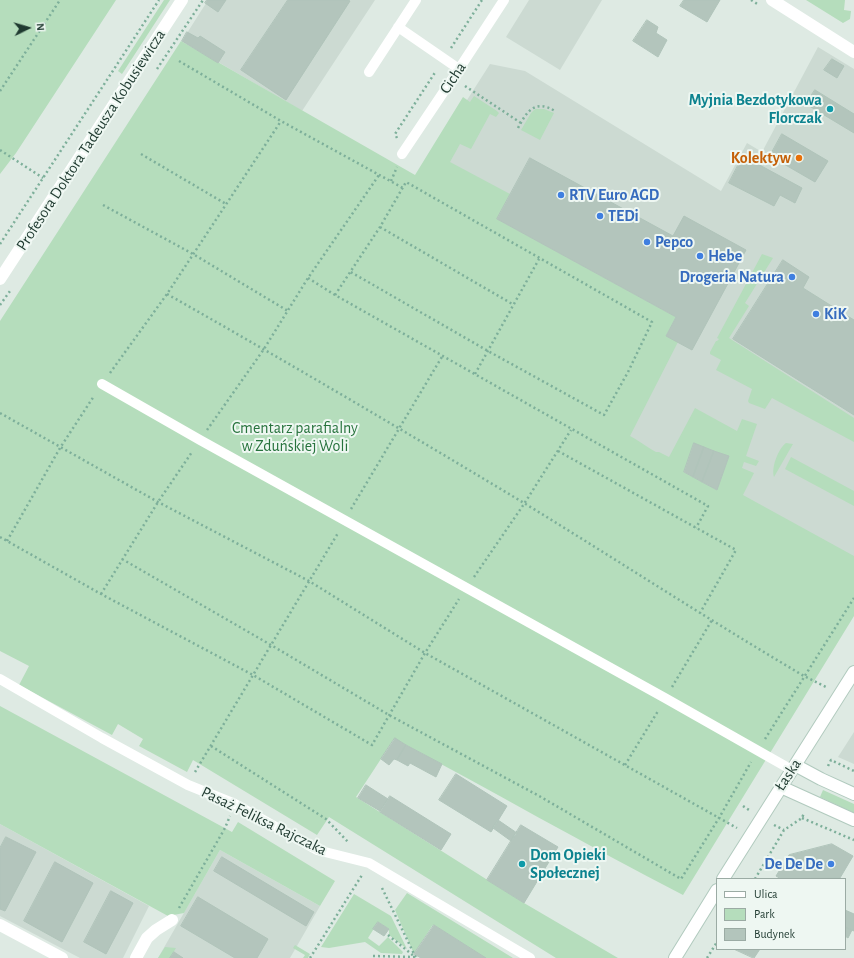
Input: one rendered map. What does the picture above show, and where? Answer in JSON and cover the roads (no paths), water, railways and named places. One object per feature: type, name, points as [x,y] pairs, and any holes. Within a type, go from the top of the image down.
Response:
[{"type":"street","name":"Profesora Doktora Tadeusza Kobusiewicza","points":[[0,279],[182,0]]},
{"type":"street","points":[[772,0],[854,52]]},
{"type":"street","name":"Łaska","points":[[725,878],[750,835],[854,672]]},
{"type":"street","points":[[793,768],[854,794]]},
{"type":"street","points":[[781,787],[854,820]]},
{"type":"street","points":[[675,958],[716,892]]},
{"type":"street","points":[[136,958],[147,938],[156,930],[172,920]]},
{"type":"street","points":[[0,925],[62,958]]},
{"type":"lane","points":[[369,72],[416,0]]},
{"type":"lane","name":"Cicha","points":[[402,154],[460,69],[504,0]]},
{"type":"lane","points":[[398,27],[460,69]]},
{"type":"lane","points":[[102,384],[200,440],[793,768]]},
{"type":"lane","name":"Pasaż Feliksa Rajczaka","points":[[0,679],[102,738],[188,785],[235,804],[317,850],[369,863],[530,958]]},
{"type":"place","name":"Myjnia Bezdotykowa Florczak","points":[[830,109]]},
{"type":"place","name":"Kolektyw","points":[[799,158]]},
{"type":"place","name":"RTV Euro AGD","points":[[561,195]]},
{"type":"place","name":"TEDi","points":[[600,216]]},
{"type":"place","name":"Pepco","points":[[647,242]]},
{"type":"place","name":"Hebe","points":[[700,256]]},
{"type":"place","name":"Drogeria Natura","points":[[792,277]]},
{"type":"place","name":"KiK","points":[[816,314]]},
{"type":"place","name":"Dom Opieki Społecznej","points":[[522,864]]},
{"type":"place","name":"De De De","points":[[831,864]]},
{"type":"park label","name":"Cmentarz parafialny w Zduńskiej Woli","points":[[295,437]]}]
